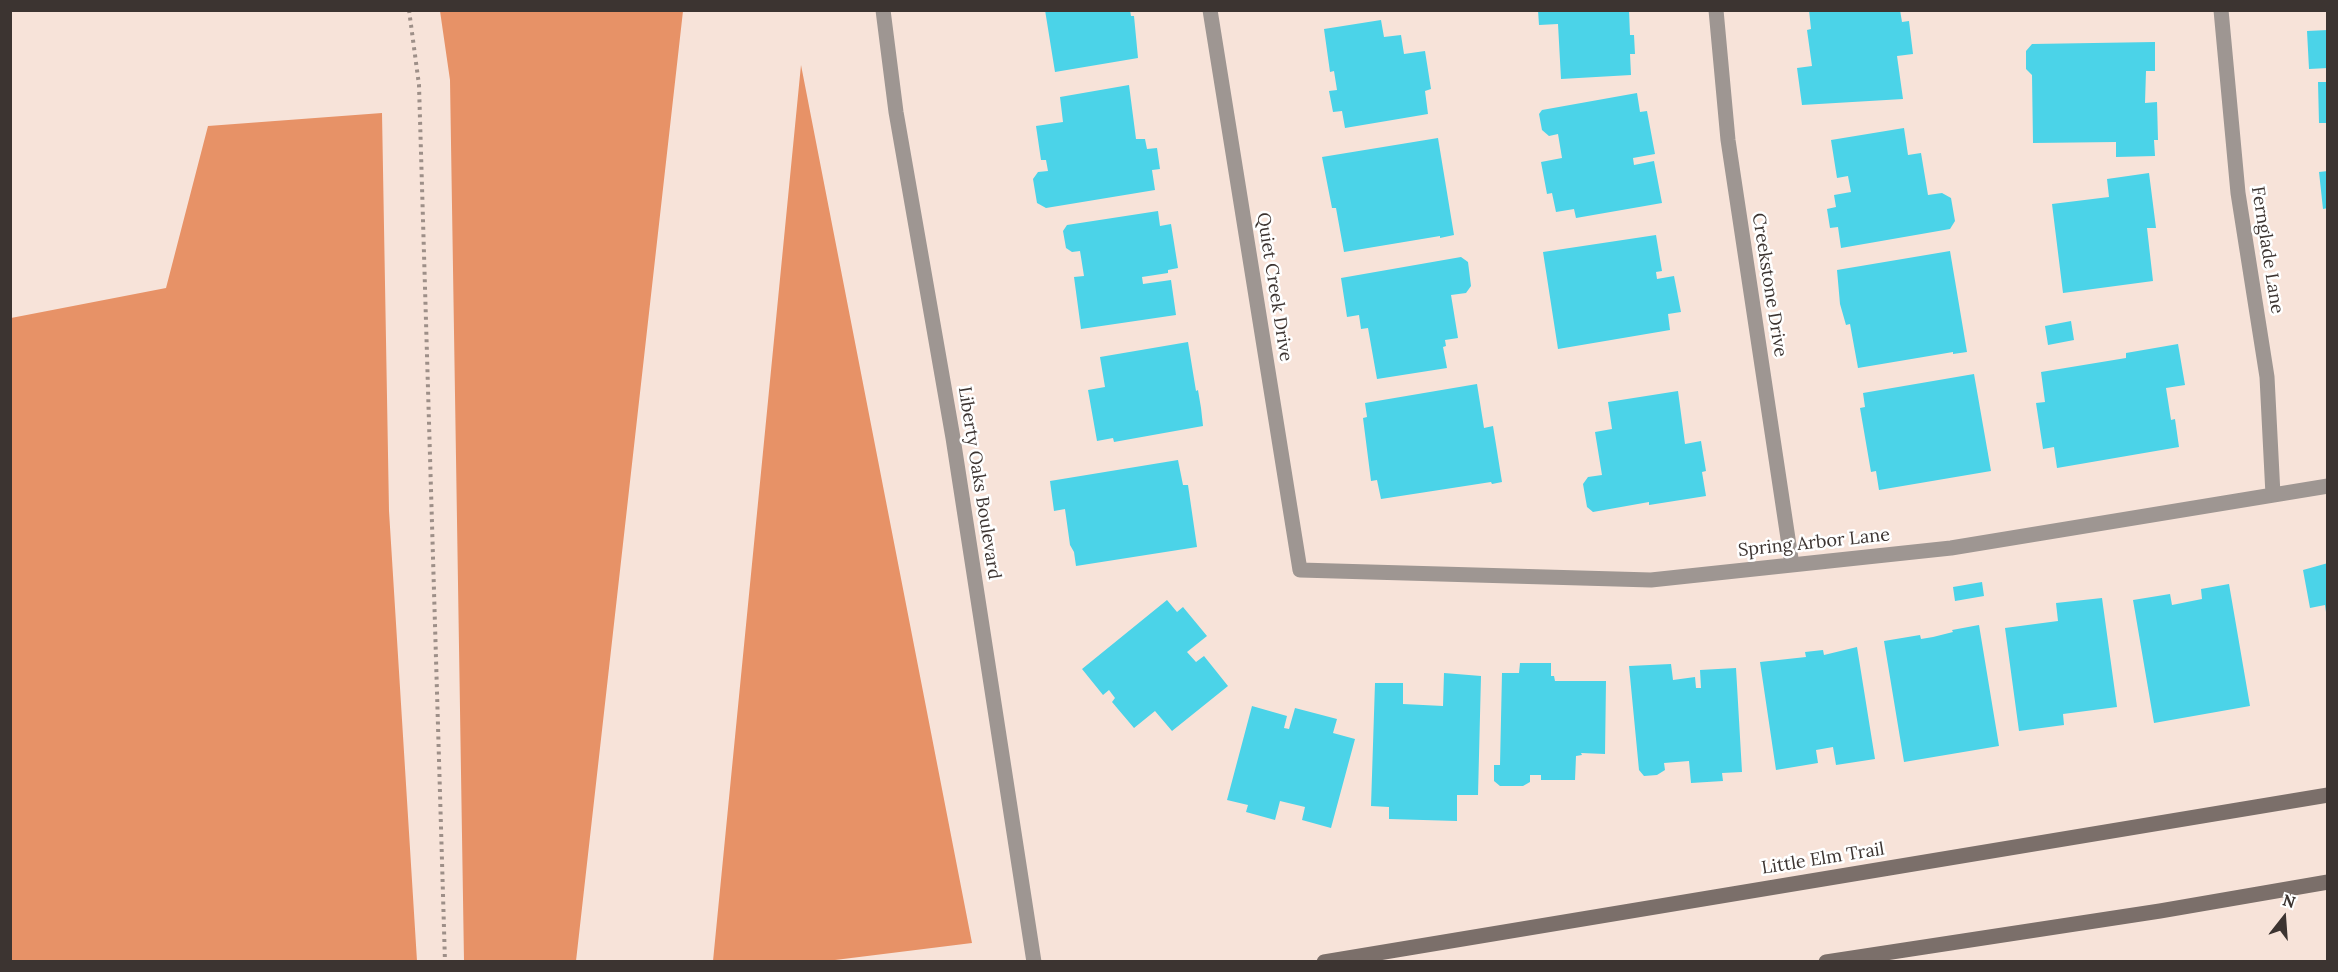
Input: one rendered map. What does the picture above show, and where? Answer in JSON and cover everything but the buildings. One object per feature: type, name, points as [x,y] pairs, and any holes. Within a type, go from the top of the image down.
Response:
[{"type":"street","name":"Liberty Oaks Boulevard","points":[[883,10],[896,112],[953,438],[1034,962]]},
{"type":"street","name":"Quiet Creek Drive","points":[[1210,10],[1299,570]]},
{"type":"street","name":"Creekstone Drive","points":[[1716,10],[1728,140],[1792,565]]},
{"type":"street","name":"Fernglade Lane","points":[[2221,10],[2238,193],[2267,377],[2273,495]]},
{"type":"street","name":"Spring Arbor Lane","points":[[1299,570],[1651,580],[1951,548],[2328,486]]},
{"type":"street","name":"Little Elm Trail","points":[[1324,962],[2328,795]]},
{"type":"street","points":[[1826,962],[2160,911],[2328,882]]},
{"type":"path","points":[[409,10],[419,96],[445,962]]},
{"type":"shaded area","points":[[440,11],[683,11],[576,961],[464,961],[450,80]]},
{"type":"shaded area","points":[[801,65],[972,943],[827,961],[713,961]]},
{"type":"shaded area","points":[[382,113],[389,511],[417,961],[11,961],[11,318],[166,288],[208,126]]}]
